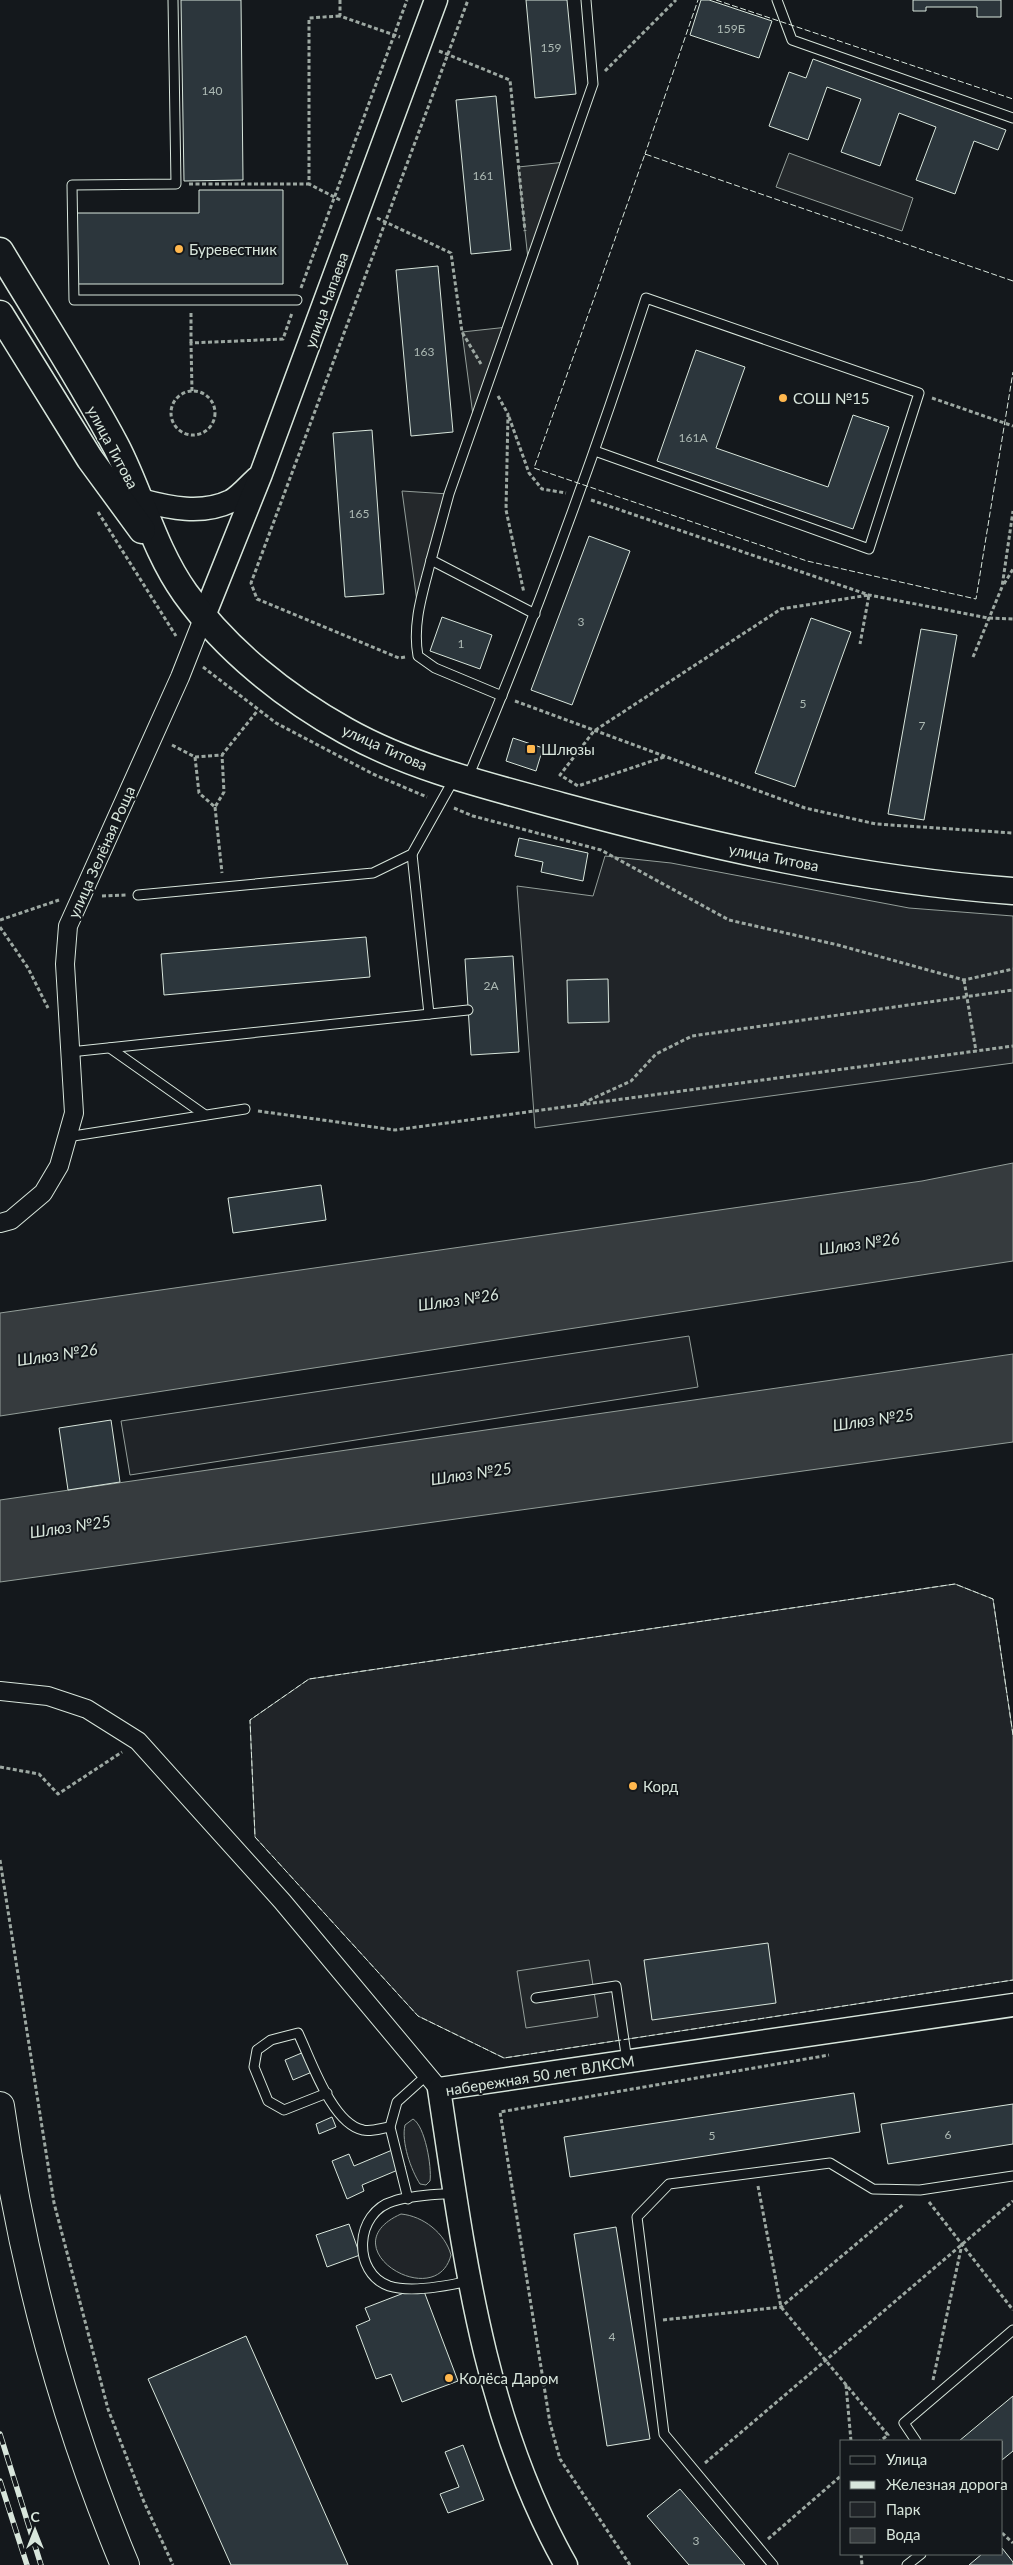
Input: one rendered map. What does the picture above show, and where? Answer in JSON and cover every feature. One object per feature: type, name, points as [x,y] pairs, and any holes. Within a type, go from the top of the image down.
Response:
[{"type":"highway","points":[[0,2106],[33,2282],[63,2394],[103,2512],[125,2565]]},
{"type":"main road","name":"улица Титова","points":[[0,251],[116,447],[140,500],[161,557],[185,594],[250,664],[308,708],[347,732],[386,751],[461,778],[620,821],[780,859],[937,886],[1013,891]]},
{"type":"main road","points":[[0,314],[90,459],[161,557]]},
{"type":"street","name":"улица Чапаева","points":[[140,500],[180,509],[205,509],[232,501],[261,474],[436,0]]},
{"type":"street","points":[[204,616],[261,474]]},
{"type":"street","name":"улица Зелёная Роща","points":[[0,1223],[11,1220],[43,1194],[58,1166],[74,1112],[66,954],[68,926],[180,677],[204,616]]},
{"type":"street","points":[[0,1690],[48,1696],[87,1709],[138,1741],[282,1902],[433,2082]]},
{"type":"street","name":"набережная 50 лет ВЛКСМ","points":[[566,2565],[542,2523],[518,2465],[492,2385],[469,2281],[433,2082],[626,2062],[1013,2005]]},
{"type":"lane","points":[[173,0],[176,184],[72,185],[74,300],[297,300]]},
{"type":"lane","points":[[502,696],[435,668],[418,656],[415,640],[418,609],[449,494],[593,84],[586,0]]},
{"type":"lane","points":[[777,0],[792,40],[1013,118]]},
{"type":"lane","points":[[138,895],[373,873],[412,854],[461,778],[502,696],[596,451],[646,298],[919,394],[869,549],[596,451]]},
{"type":"lane","points":[[431,560],[534,614]]},
{"type":"lane","points":[[412,854],[429,1014]]},
{"type":"lane","points":[[70,1052],[468,1010]]},
{"type":"lane","points":[[110,1048],[205,1115]]},
{"type":"lane","points":[[67,1137],[245,1109]]},
{"type":"lane","points":[[536,1998],[616,1986],[626,2062]]},
{"type":"lane","points":[[327,2093],[284,2110],[268,2101],[254,2067],[258,2050],[271,2040],[298,2034],[327,2093],[347,2124],[365,2131],[390,2126]]},
{"type":"lane","points":[[408,2199],[390,2126],[397,2102],[433,2082]]},
{"type":"lane","points":[[773,2565],[664,2434],[636,2216],[669,2184],[830,2163],[873,2189],[920,2190],[1013,2176]]},
{"type":"lane","points":[[454,2193],[393,2201],[373,2212],[362,2231],[363,2253],[372,2274],[389,2286],[431,2289],[469,2281]]},
{"type":"lane","points":[[915,2440],[904,2423],[928,2405],[1013,2330]]},
{"type":"lane","points":[[907,2565],[920,2555]]},
{"type":"path","points":[[340,0],[340,16]]},
{"type":"path","points":[[191,343],[283,339],[407,0]]},
{"type":"path","points":[[418,656],[399,658],[257,599],[251,583],[468,0]]},
{"type":"path","points":[[593,84],[676,0]]},
{"type":"path","points":[[309,184],[309,18],[340,16],[448,54],[510,80],[529,268]]},
{"type":"path","points":[[176,184],[309,184],[386,222]]},
{"type":"path","points":[[190,300],[192,391]]},
{"type":"path","points":[[192,391],[199,392],[210,400],[215,413],[211,426],[200,434],[194,435],[186,434],[175,427],[171,414],[174,400],[185,392],[192,391]]},
{"type":"path","points":[[919,394],[1013,426]]},
{"type":"path","points":[[508,414],[529,473],[542,488],[579,496],[869,595],[988,618],[1013,620]]},
{"type":"path","points":[[1002,587],[1013,511]]},
{"type":"path","points":[[973,657],[1002,587],[1013,569]]},
{"type":"path","points":[[860,644],[869,595]]},
{"type":"path","points":[[664,757],[578,786],[560,775],[594,731],[781,609],[869,595]]},
{"type":"path","points":[[502,696],[805,808],[876,824],[1013,833]]},
{"type":"path","points":[[224,887],[215,807],[224,792],[222,755],[258,710]]},
{"type":"path","points":[[172,745],[195,757],[222,755]]},
{"type":"path","points":[[195,757],[199,794],[215,807]]},
{"type":"path","points":[[0,920],[64,899],[80,896],[138,895]]},
{"type":"path","points":[[729,920],[838,945],[964,980],[1013,970]]},
{"type":"path","points":[[0,927],[28,968],[49,1010]]},
{"type":"path","points":[[964,980],[976,1051]]},
{"type":"path","points":[[578,1106],[631,1081],[656,1054],[692,1036],[1013,990]]},
{"type":"path","points":[[245,1109],[395,1130],[1013,1046]]},
{"type":"path","points":[[0,1768],[39,1774],[58,1794],[138,1741]]},
{"type":"path","points":[[0,1860],[54,2203],[108,2409],[144,2502],[173,2565]]},
{"type":"path","points":[[630,2565],[560,2459],[550,2423],[500,2112],[838,2054]]},
{"type":"path","points":[[756,2172],[781,2307],[888,2435],[881,2440]]},
{"type":"path","points":[[650,2322],[781,2307],[920,2190],[1013,2310]]},
{"type":"path","points":[[695,2472],[1013,2201]]},
{"type":"path","points":[[928,2405],[962,2244]]},
{"type":"path","points":[[846,2384],[851,2440]]},
{"type":"path","points":[[758,2548],[840,2477]]},
{"type":"path","points":[[1003,2534],[1013,2542]]},
{"type":"green space","points":[[605,856],[671,863],[909,908],[1013,916],[1013,1063],[535,1128],[517,886],[593,896]]},
{"type":"green space","points":[[689,1336],[698,1387],[130,1475],[121,1421]]},
{"type":"green space","name":"Корд","points":[[955,1584],[993,1599],[1013,1735],[1013,1980],[504,2058],[418,2016],[255,1837],[250,1720],[309,1679]]},
{"type":"green space","points":[[413,2119],[421,2130],[429,2157],[430,2181],[426,2185],[420,2184],[410,2164],[404,2139],[405,2125]]},
{"type":"green space","points":[[401,2214],[409,2215],[425,2222],[444,2240],[451,2255],[442,2272],[426,2278],[409,2277],[393,2269],[380,2257],[375,2243],[381,2228]]},
{"type":"shaded area","points":[[789,153],[913,198],[902,231],[776,187]]},
{"type":"shaded area","points":[[566,162],[529,268],[518,167]]},
{"type":"shaded area","points":[[508,327],[474,423],[462,332]]},
{"type":"shaded area","points":[[402,491],[449,494],[418,609]]},
{"type":"shaded area","points":[[589,1960],[598,2017],[526,2028],[517,1971]]},
{"type":"water","name":"Шлюз №26","points":[[1013,1163],[1013,1261],[0,1416],[0,1313],[922,1181]]},
{"type":"water","name":"Шлюз №25","points":[[1013,1354],[1013,1442],[0,1582],[0,1500]]},
{"type":"building","points":[[181,0],[241,0],[243,180],[184,181]]},
{"type":"building","points":[[526,0],[567,0],[576,94],[535,98]]},
{"type":"building","points":[[701,0],[709,0],[772,21],[759,58],[690,35]]},
{"type":"building","points":[[913,0],[1001,0],[1001,17],[977,17],[977,7],[926,7],[926,11],[913,11]]},
{"type":"building","points":[[813,59],[1006,130],[998,150],[974,141],[955,194],[916,180],[936,127],[899,113],[880,166],[841,152],[861,99],[827,87],[808,140],[769,126],[789,72],[806,78]]},
{"type":"building","points":[[496,96],[511,250],[471,254],[456,100]]},
{"type":"building","name":"Буревестник","points":[[199,190],[283,190],[283,284],[76,284],[76,213],[199,213]]},
{"type":"building","points":[[438,266],[453,432],[411,436],[396,270]]},
{"type":"building","points":[[696,350],[745,367],[716,448],[828,487],[853,415],[889,427],[853,529],[657,461]]},
{"type":"building","points":[[372,430],[384,594],[345,597],[333,433]]},
{"type":"building","points":[[589,536],[630,551],[572,705],[531,690]]},
{"type":"building","points":[[442,617],[492,635],[480,669],[430,651]]},
{"type":"building","points":[[811,618],[851,632],[795,787],[755,773]]},
{"type":"building","points":[[921,629],[957,635],[924,820],[888,814]]},
{"type":"building","points":[[513,738],[543,748],[536,771],[506,761]]},
{"type":"building","points":[[519,838],[588,853],[583,881],[541,872],[543,862],[515,856]]},
{"type":"building","points":[[366,937],[370,977],[164,995],[161,954]]},
{"type":"building","points":[[513,956],[519,1052],[471,1055],[465,959]]},
{"type":"building","points":[[608,979],[609,1022],[568,1023],[567,980]]},
{"type":"building","points":[[321,1185],[326,1220],[233,1233],[228,1198]]},
{"type":"building","points":[[111,1420],[120,1482],[68,1490],[59,1428]]},
{"type":"building","points":[[768,1943],[776,2003],[652,2020],[644,1960]]},
{"type":"building","points":[[304,2052],[312,2072],[293,2080],[285,2060]]},
{"type":"building","points":[[854,2093],[860,2132],[570,2177],[564,2137]]},
{"type":"building","points":[[1013,2104],[1013,2144],[888,2164],[881,2124]]},
{"type":"building","points":[[332,2117],[336,2127],[319,2134],[316,2124]]},
{"type":"building","points":[[397,2148],[405,2167],[362,2185],[364,2191],[347,2199],[332,2161],[349,2154],[354,2166]]},
{"type":"building","points":[[349,2224],[360,2255],[327,2267],[316,2235]]},
{"type":"building","points":[[616,2227],[650,2439],[607,2446],[574,2234]]},
{"type":"building","points":[[422,2286],[458,2381],[402,2402],[391,2374],[376,2379],[356,2326],[370,2320],[365,2308]]},
{"type":"building","points":[[246,2336],[348,2565],[231,2565],[148,2379]]},
{"type":"building","points":[[1013,2396],[1013,2451],[1003,2459],[1003,2440],[960,2440]]},
{"type":"building","points":[[463,2445],[484,2500],[448,2513],[440,2494],[459,2487],[445,2452]]},
{"type":"building","points":[[680,2489],[745,2565],[689,2565],[647,2516]]},
{"type":"building","points":[[1003,2549],[1013,2562],[1013,2565],[969,2565],[981,2555],[1003,2555]]},
{"type":"railway","points":[[0,2434],[41,2565]]},
{"type":"railway","points":[[0,2481],[27,2565]]},
{"type":"fence","points":[[646,155],[698,0]]},
{"type":"fence","points":[[716,0],[1013,99]]},
{"type":"fence","points":[[1013,281],[645,154],[534,468],[807,561],[976,599],[1013,372]]},
{"type":"fence","points":[[1013,1735],[993,1599],[955,1584],[309,1679],[250,1720],[255,1837],[418,2016],[504,2058],[1013,1980]]},
{"type":"place","name":"Буревестник","points":[[179,249]]},
{"type":"place","name":"СОШ №15","points":[[783,398]]},
{"type":"place","name":"Шлюзы","points":[[531,749]]},
{"type":"place","name":"Корд","points":[[633,1786]]},
{"type":"place","name":"Колёса Даром","points":[[449,2378]]}]
